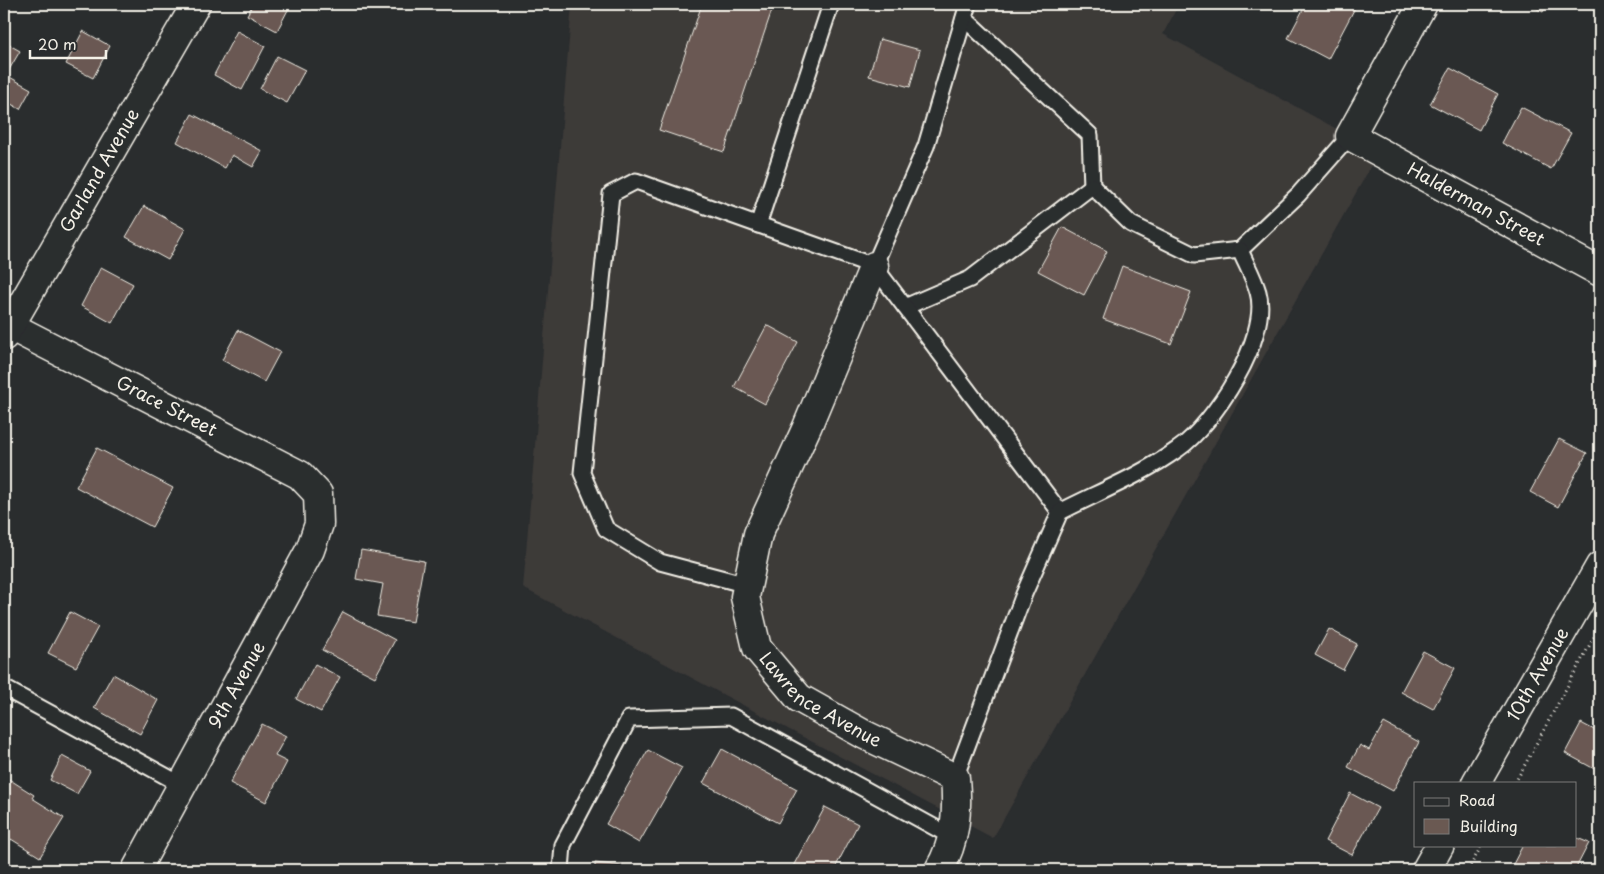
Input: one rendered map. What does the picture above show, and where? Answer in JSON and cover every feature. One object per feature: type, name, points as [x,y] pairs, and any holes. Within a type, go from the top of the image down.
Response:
[{"type":"street","name":"Garland Avenue","points":[[7,331],[196,4]]},
{"type":"street","points":[[1350,136],[1424,4]]},
{"type":"street","name":"Halderman Street","points":[[1350,136],[1600,272]]},
{"type":"street","name":"Lawrence Avenue","points":[[874,266],[807,427],[758,534],[745,597],[757,648],[799,698],[865,735],[955,778]]},
{"type":"street","name":"Grace Street","points":[[7,331],[300,475],[318,494]]},
{"type":"street","name":"9th Avenue","points":[[136,870],[310,550],[318,524],[318,494]]},
{"type":"street","name":"10th Avenue","points":[[1477,782],[1600,566]]},
{"type":"street","points":[[939,870],[954,838],[958,809],[955,778]]},
{"type":"street","points":[[1426,870],[1439,846]]},
{"type":"lane","points":[[758,225],[831,4]]},
{"type":"lane","points":[[874,266],[926,146],[966,11],[1090,135],[1092,186],[1131,224],[1194,255],[1240,250],[1298,195],[1350,136]]},
{"type":"lane","points":[[747,585],[660,562],[606,529],[582,473],[611,194],[636,181],[874,266],[1060,512]]},
{"type":"lane","points":[[906,307],[970,279],[1092,186]]},
{"type":"lane","points":[[955,778],[1024,594],[1060,512],[1138,473],[1179,449],[1212,413],[1246,363],[1258,331],[1259,294],[1240,250]]},
{"type":"lane","points":[[4,688],[182,785]]},
{"type":"lane","points":[[562,870],[563,845],[629,719],[731,716],[954,838]]},
{"type":"path","points":[[1516,782],[1600,626]]},
{"type":"path","points":[[1468,870],[1481,846]]},
{"type":"shaded area","points":[[572,4],[1179,4],[1163,34],[1379,152],[993,838],[523,588]]},
{"type":"building","points":[[4,4],[12,4],[4,19]]},
{"type":"building","points":[[253,4],[291,4],[277,31],[247,15]]},
{"type":"building","points":[[702,4],[774,4],[724,152],[659,130]]},
{"type":"building","points":[[1306,4],[1357,4],[1328,59],[1288,38]]},
{"type":"building","points":[[1528,4],[1547,4],[1543,12]]},
{"type":"building","points":[[83,31],[110,46],[93,78],[66,64]]},
{"type":"building","points":[[237,31],[265,46],[242,90],[214,75]]},
{"type":"building","points":[[880,39],[920,50],[910,87],[869,76]]},
{"type":"building","points":[[4,42],[20,51],[6,75],[31,89],[20,109],[4,100]]},
{"type":"building","points":[[277,56],[305,70],[287,103],[260,89]]},
{"type":"building","points":[[1450,68],[1498,94],[1479,130],[1430,104]]},
{"type":"building","points":[[1521,107],[1571,133],[1551,169],[1502,143]]},
{"type":"building","points":[[192,114],[262,151],[253,167],[232,155],[225,168],[177,142]]},
{"type":"building","points":[[144,206],[185,229],[168,260],[126,237]]},
{"type":"building","points":[[1062,227],[1107,251],[1084,295],[1038,271]]},
{"type":"building","points":[[1122,266],[1191,292],[1171,344],[1103,319]]},
{"type":"building","points":[[101,267],[133,284],[112,323],[81,306]]},
{"type":"building","points":[[767,325],[798,342],[765,404],[734,387]]},
{"type":"building","points":[[238,330],[280,352],[264,382],[222,360]]},
{"type":"building","points":[[1559,439],[1587,453],[1558,507],[1530,492]]},
{"type":"building","points":[[97,448],[173,488],[152,527],[76,487]]},
{"type":"building","points":[[361,550],[424,561],[413,622],[377,616],[383,584],[356,579]]},
{"type":"building","points":[[70,612],[98,627],[76,667],[48,653]]},
{"type":"building","points":[[343,612],[395,640],[375,677],[322,650]]},
{"type":"building","points":[[1329,629],[1357,644],[1343,670],[1315,655]]},
{"type":"building","points":[[1423,651],[1455,668],[1433,709],[1401,692]]},
{"type":"building","points":[[315,664],[340,677],[321,712],[296,699]]},
{"type":"building","points":[[113,674],[158,700],[140,734],[94,708]]},
{"type":"building","points":[[1384,723],[1419,742],[1393,791],[1348,767],[1360,745],[1369,750]]},
{"type":"building","points":[[1581,723],[1600,733],[1600,772],[1565,753]]},
{"type":"building","points":[[262,724],[286,736],[275,756],[287,762],[266,802],[230,783]]},
{"type":"building","points":[[722,749],[797,789],[778,823],[703,783]]},
{"type":"building","points":[[648,750],[682,768],[639,843],[606,824]]},
{"type":"building","points":[[62,756],[90,771],[77,794],[50,780]]},
{"type":"building","points":[[4,776],[34,795],[32,798],[64,818],[40,857],[11,839],[10,841],[4,837]]},
{"type":"building","points":[[1350,793],[1378,808],[1352,855],[1325,841]]},
{"type":"building","points":[[825,807],[858,824],[834,870],[791,870]]},
{"type":"building","points":[[1576,837],[1589,843],[1575,870],[1553,870],[1548,868],[1546,870],[1510,870],[1522,846],[1576,846]]},
{"type":"building","points":[[595,863],[632,867],[632,870],[595,870]]}]
